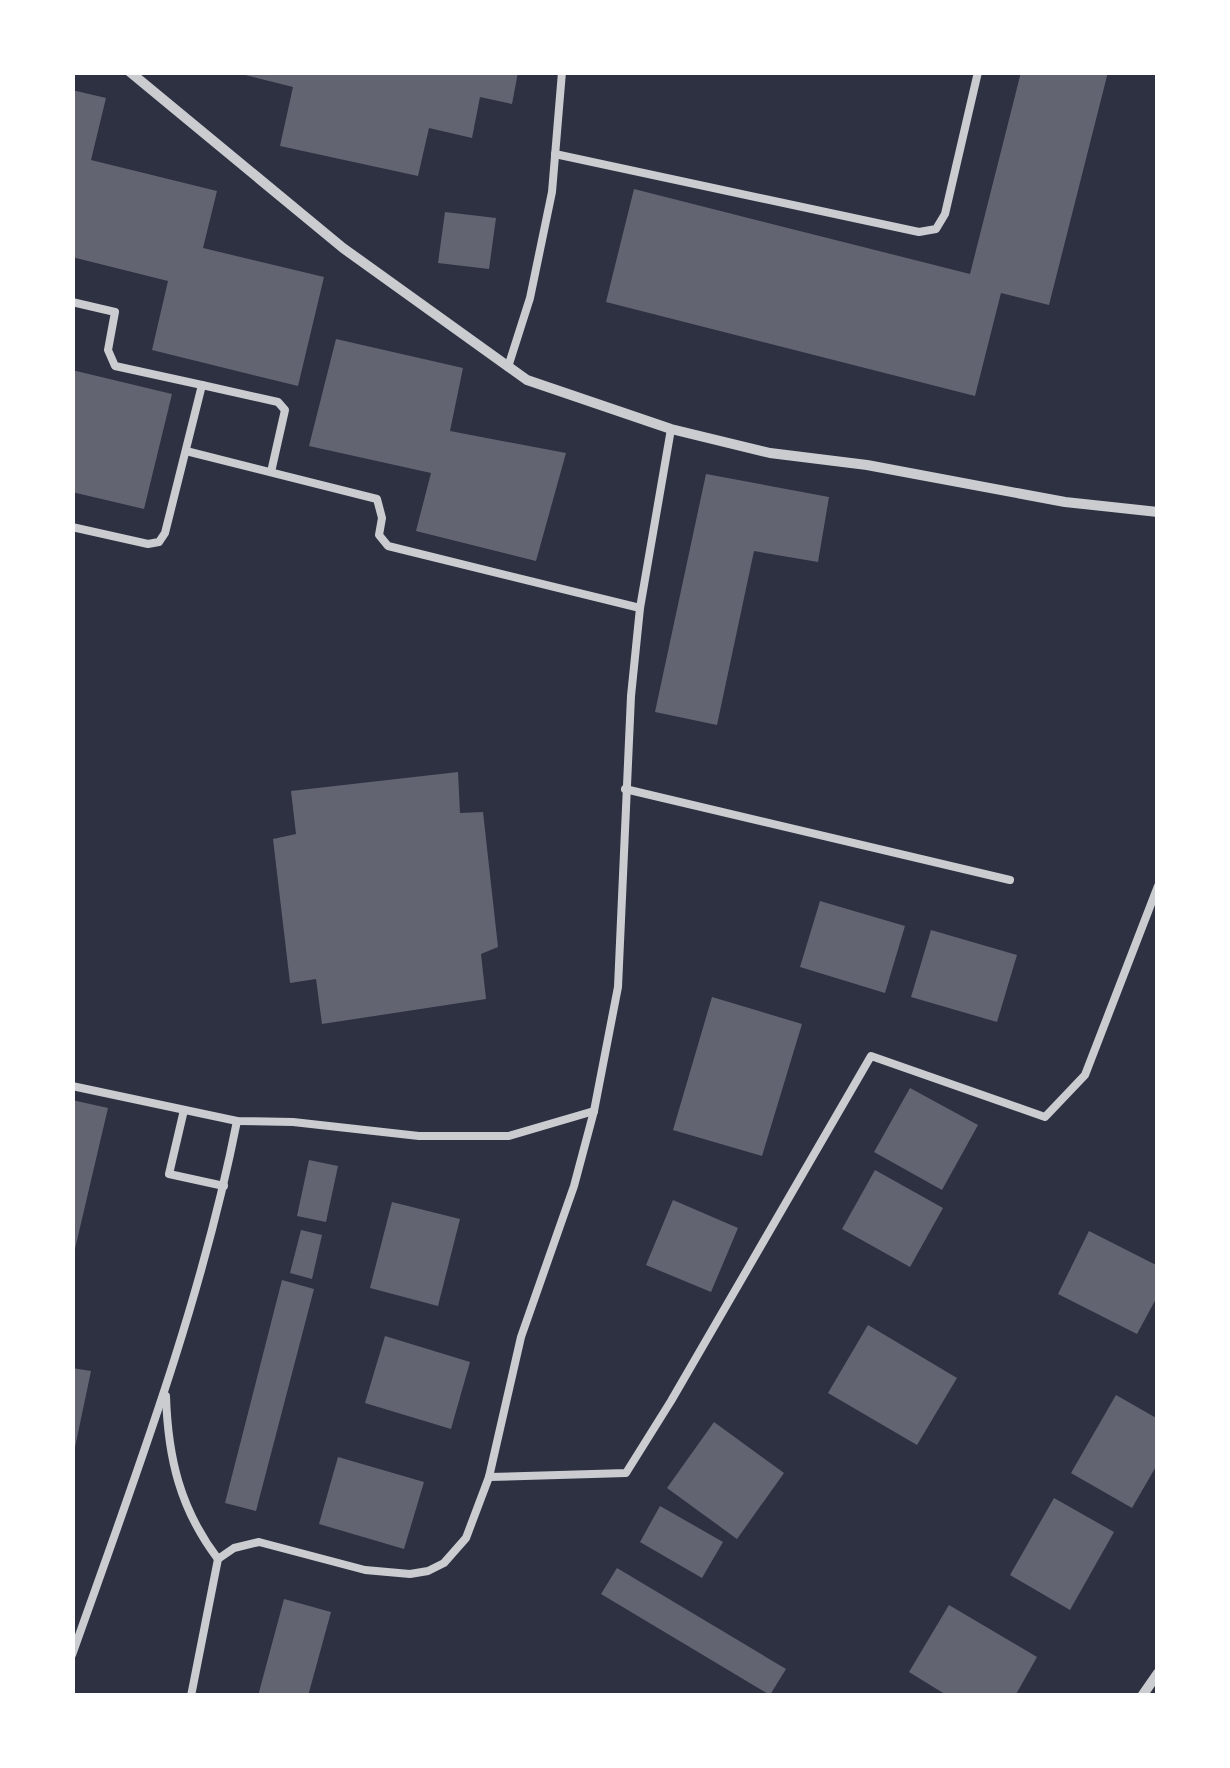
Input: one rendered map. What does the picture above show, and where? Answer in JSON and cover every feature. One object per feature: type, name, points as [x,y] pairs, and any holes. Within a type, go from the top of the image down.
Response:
[{"type":"street","points":[[130,72],[343,248],[527,380],[671,428],[770,453],[867,465],[1066,502],[1158,512]]},
{"type":"street","points":[[1142,1696],[1158,1674]]},
{"type":"lane","points":[[508,367],[530,298],[552,192],[562,72]]},
{"type":"lane","points":[[555,154],[919,232],[936,228],[945,214],[978,72]]},
{"type":"lane","points":[[72,302],[115,312],[108,350],[115,366],[278,402],[286,410],[272,472]]},
{"type":"lane","points":[[72,526],[148,544],[158,542],[165,533],[202,385]]},
{"type":"lane","points":[[218,1559],[234,1548],[259,1542],[365,1570],[410,1574],[428,1571],[455,1554],[466,1538],[488,1477],[521,1337],[574,1186],[594,1111],[618,987],[625,789],[640,608],[671,428]]},
{"type":"lane","points":[[186,450],[378,499],[382,518],[379,535],[388,546],[640,608]]},
{"type":"lane","points":[[625,789],[1010,880]]},
{"type":"lane","points":[[488,1477],[626,1473],[871,1056],[1045,1117],[1085,1075],[1158,886]]},
{"type":"lane","points":[[72,1086],[237,1121],[293,1122],[419,1136],[509,1136],[594,1111]]},
{"type":"lane","points":[[184,1110],[169,1174],[224,1186]]},
{"type":"lane","points":[[72,1656],[166,1388],[224,1186],[237,1121]]},
{"type":"lane","points":[[166,1388],[174,1472],[188,1511],[218,1559],[191,1696]]},
{"type":"building","points":[[233,72],[518,72],[512,104],[480,97],[472,138],[429,128],[418,176],[280,146],[293,87]]},
{"type":"building","points":[[1021,72],[1108,72],[1049,305],[1001,293],[975,396],[606,302],[634,189],[970,274]]},
{"type":"building","points":[[72,90],[106,98],[91,160],[217,191],[203,248],[324,277],[298,386],[152,350],[168,281],[72,257]]},
{"type":"building","points":[[445,212],[496,218],[489,269],[438,263]]},
{"type":"building","points":[[336,339],[463,368],[450,431],[566,453],[536,561],[416,531],[431,473],[309,446]]},
{"type":"building","points":[[72,370],[172,394],[144,509],[72,492]]},
{"type":"building","points":[[706,474],[829,497],[818,562],[754,551],[717,725],[655,712]]},
{"type":"building","points":[[458,772],[460,813],[483,812],[498,947],[481,954],[486,999],[322,1024],[316,979],[290,983],[273,839],[296,834],[291,791]]},
{"type":"building","points":[[820,901],[905,926],[885,993],[800,967]]},
{"type":"building","points":[[931,930],[1017,955],[997,1022],[911,997]]},
{"type":"building","points":[[712,997],[802,1024],[762,1156],[673,1130]]},
{"type":"building","points":[[910,1088],[978,1125],[942,1190],[874,1152]]},
{"type":"building","points":[[72,1100],[108,1108],[74,1253],[72,1253]]},
{"type":"building","points":[[309,1160],[338,1166],[326,1222],[297,1216]]},
{"type":"building","points":[[875,1170],[943,1208],[910,1267],[842,1229]]},
{"type":"building","points":[[673,1200],[738,1228],[711,1292],[646,1265]]},
{"type":"building","points":[[392,1202],[460,1219],[438,1306],[370,1288]]},
{"type":"building","points":[[301,1230],[322,1235],[312,1279],[290,1273]]},
{"type":"building","points":[[1089,1231],[1158,1266],[1158,1295],[1137,1334],[1058,1294]]},
{"type":"building","points":[[282,1280],[314,1289],[256,1511],[225,1503]]},
{"type":"building","points":[[868,1325],[957,1378],[917,1445],[828,1393]]},
{"type":"building","points":[[385,1336],[470,1362],[451,1429],[365,1403]]},
{"type":"building","points":[[72,1368],[91,1371],[74,1452],[72,1452]]},
{"type":"building","points":[[1116,1395],[1158,1419],[1158,1463],[1132,1508],[1071,1473]]},
{"type":"building","points":[[714,1422],[784,1473],[737,1539],[667,1488]]},
{"type":"building","points":[[338,1457],[424,1482],[404,1549],[319,1524]]},
{"type":"building","points":[[1054,1498],[1114,1532],[1070,1610],[1010,1575]]},
{"type":"building","points":[[660,1506],[723,1542],[702,1578],[640,1542]]},
{"type":"building","points":[[617,1568],[786,1669],[770,1695],[601,1594]]},
{"type":"building","points":[[284,1599],[331,1612],[308,1696],[258,1696]]},
{"type":"building","points":[[949,1605],[1037,1657],[1015,1696],[948,1696],[909,1672]]}]
